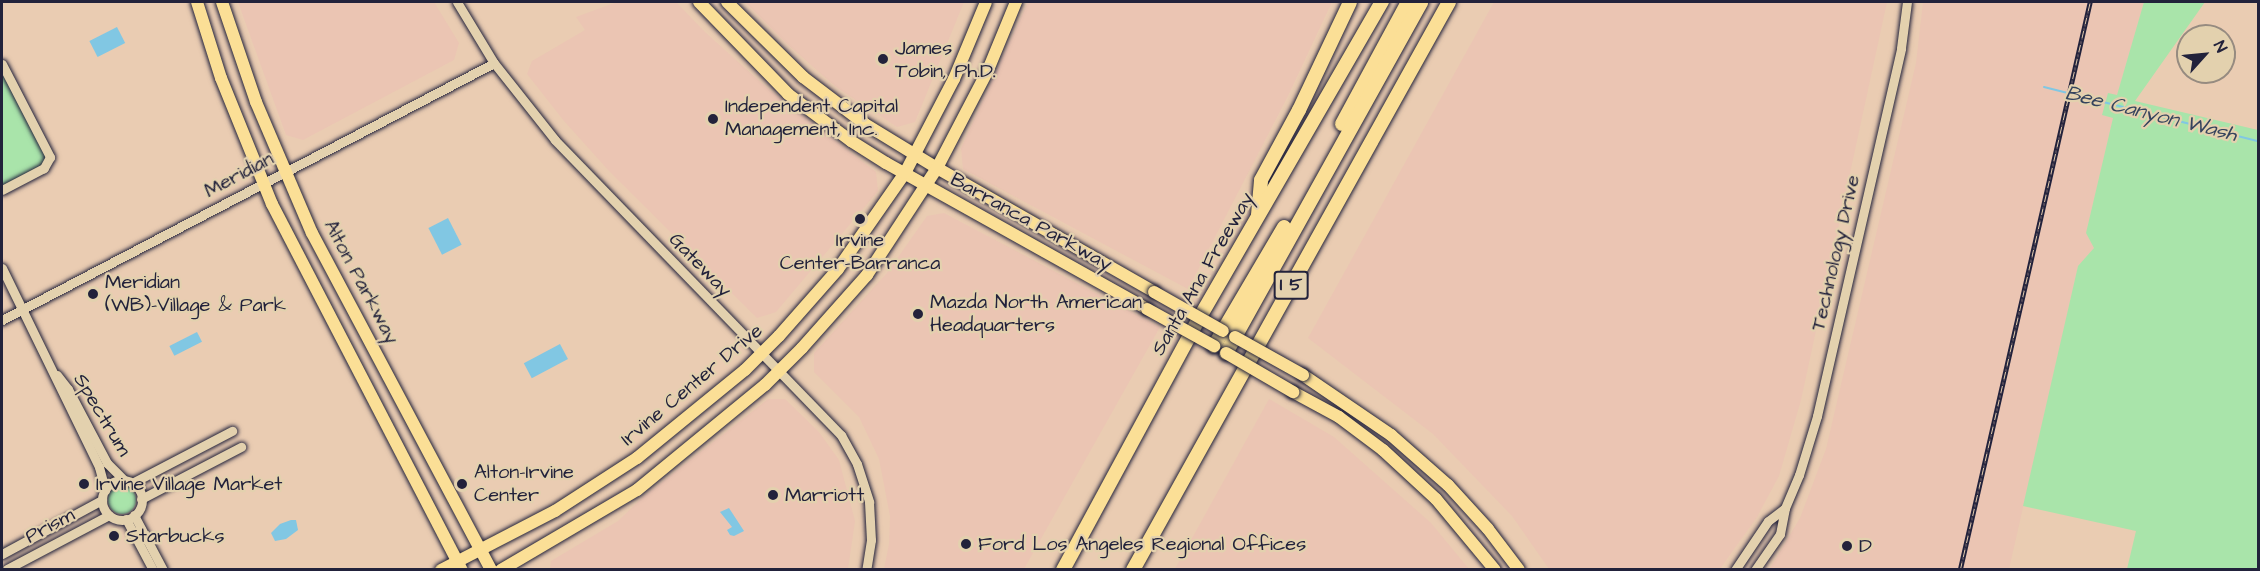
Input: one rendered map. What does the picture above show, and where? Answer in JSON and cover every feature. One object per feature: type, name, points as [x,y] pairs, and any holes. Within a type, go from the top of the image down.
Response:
[{"type":"highway","points":[[1257,220],[1261,180],[1299,110],[1350,2]]},
{"type":"highway","name":"Santa Ana Freeway","points":[[1063,570],[1197,322],[1382,2]]},
{"type":"highway","points":[[1304,201],[1408,2]]},
{"type":"highway","points":[[1220,350],[1421,2]]},
{"type":"highway","name":"I 5","points":[[1133,570],[1449,2]]},
{"type":"main road","points":[[197,2],[221,78],[263,182],[298,257],[460,565]]},
{"type":"main road","name":"Alton Parkway","points":[[222,2],[256,102],[284,171],[339,287],[491,570]]},
{"type":"main road","name":"Barranca Parkway","points":[[699,2],[788,94],[851,141],[926,186],[1339,417],[1383,450],[1436,499],[1495,570]]},
{"type":"main road","name":"Barranca Parkway","points":[[727,2],[803,77],[866,124],[937,168],[1303,375],[1391,435],[1448,485],[1488,529],[1520,570]]},
{"type":"main road","name":"Irvine Center Drive","points":[[441,570],[460,565],[480,549],[555,511],[637,458],[762,354],[838,269],[905,173],[959,69],[986,2]]},
{"type":"main road","points":[[501,570],[637,490],[697,442],[779,371],[867,275],[937,168],[988,70],[1016,2]]},
{"type":"street","name":"Gateway","points":[[457,2],[494,63],[555,140],[841,435],[865,484],[871,520],[866,570]]},
{"type":"street","name":"Technology Drive","points":[[1755,570],[1780,534],[1785,508],[1799,475],[1817,416],[1901,48],[1907,2]]},
{"type":"street","name":"Meridian","points":[[2,320],[494,63]]},
{"type":"street","points":[[2,68],[50,157],[44,168],[2,190]]},
{"type":"street","name":"Spectrum","points":[[2,268],[99,467],[105,490]]},
{"type":"street","name":"Spectrum","points":[[51,368],[68,389],[107,463],[128,481]]},
{"type":"street","points":[[130,517],[109,515],[102,501],[105,490],[112,482],[128,481],[232,431]]},
{"type":"street","points":[[130,517],[141,499],[241,447]]},
{"type":"street","points":[[128,481],[138,488],[141,499]]},
{"type":"street","name":"Prism","points":[[2,554],[102,501]]},
{"type":"street","name":"Technology Drive","points":[[1734,570],[1768,520],[1785,508]]},
{"type":"street","name":"Prism","points":[[7,569],[109,515]]},
{"type":"street","points":[[130,517],[153,570]]},
{"type":"street","points":[[130,517],[163,570]]},
{"type":"shaded area","points":[[238,2],[434,2],[459,43],[454,60],[303,140],[286,135]]},
{"type":"shaded area","points":[[617,2],[676,2],[705,32],[766,87],[876,172],[878,191],[776,312],[757,318],[609,171],[564,121],[527,74],[532,61],[585,30],[576,17]]},
{"type":"shaded area","points":[[745,2],[964,2],[915,122],[897,127],[836,87],[785,42]]},
{"type":"shaded area","points":[[1028,2],[1332,2],[1288,96],[1188,289],[963,169],[961,148]]},
{"type":"shaded area","points":[[1494,2],[1887,2],[1801,400],[1779,476],[1757,517],[1720,569],[1549,569],[1512,516],[1433,434],[1308,338]]},
{"type":"shaded area","points":[[1923,2],[2144,2],[2117,95],[2103,115],[2113,118],[2086,233],[2094,248],[2078,266],[2009,569],[1769,570],[1800,518],[1826,449],[1916,63]]},
{"type":"shaded area","points":[[944,213],[1160,327],[1024,569],[884,569],[889,544],[890,516],[879,459],[859,417],[814,372],[814,353],[887,273],[927,216]]},
{"type":"shaded area","points":[[768,399],[785,399],[819,432],[839,460],[855,521],[848,569],[550,570],[551,561],[618,521],[643,497]]},
{"type":"shaded area","points":[[1269,399],[1334,437],[1431,523],[1469,569],[1175,569]]},
{"type":"green space","points":[[2144,2],[2205,2],[2189,24],[2176,24],[2176,43],[2135,101],[2258,130],[2258,569],[2127,569],[2136,531],[2023,506],[2078,266],[2094,248],[2086,233],[2113,118],[2102,115],[2108,93],[2117,95]]},
{"type":"green space","points":[[2,71],[50,157],[44,168],[2,190]]},
{"type":"green space","points":[[122,486],[132,490],[136,500],[132,510],[122,514],[112,510],[108,500],[112,490]]},
{"type":"water","points":[[117,27],[125,43],[98,57],[89,41]]},
{"type":"water","points":[[448,218],[462,245],[442,255],[428,228]]},
{"type":"water","points":[[197,332],[202,342],[174,356],[169,346]]},
{"type":"water","points":[[560,344],[568,359],[532,378],[524,363]]},
{"type":"water","points":[[729,508],[744,531],[734,536],[730,535],[727,530],[732,527],[720,512]]},
{"type":"water","points":[[296,520],[298,530],[286,539],[275,541],[271,533],[280,524]]},
{"type":"waterway","name":"Bee Canyon Wash","points":[[2044,87],[2258,141]]},
{"type":"railway","points":[[1960,570],[2090,2]]},
{"type":"place","name":"James Tobin, Ph.D.","points":[[883,59]]},
{"type":"place","name":"Independent Capital Management, Inc.","points":[[713,119]]},
{"type":"place","name":"Irvine Center-Barranca","points":[[860,219]]},
{"type":"place","name":"Meridian (WB)-Village & Park","points":[[93,294]]},
{"type":"place","name":"Mazda North American Headquarters","points":[[918,314]]},
{"type":"place","name":"Irvine Village Market","points":[[84,484]]},
{"type":"place","name":"Alton-Irvine Center","points":[[462,484]]},
{"type":"place","name":"Marriott","points":[[773,495]]},
{"type":"place","name":"Starbucks","points":[[114,536]]},
{"type":"place","name":"Ford Los Angeles Regional Offices","points":[[966,544]]},
{"type":"place","name":"D","points":[[1847,546]]}]
